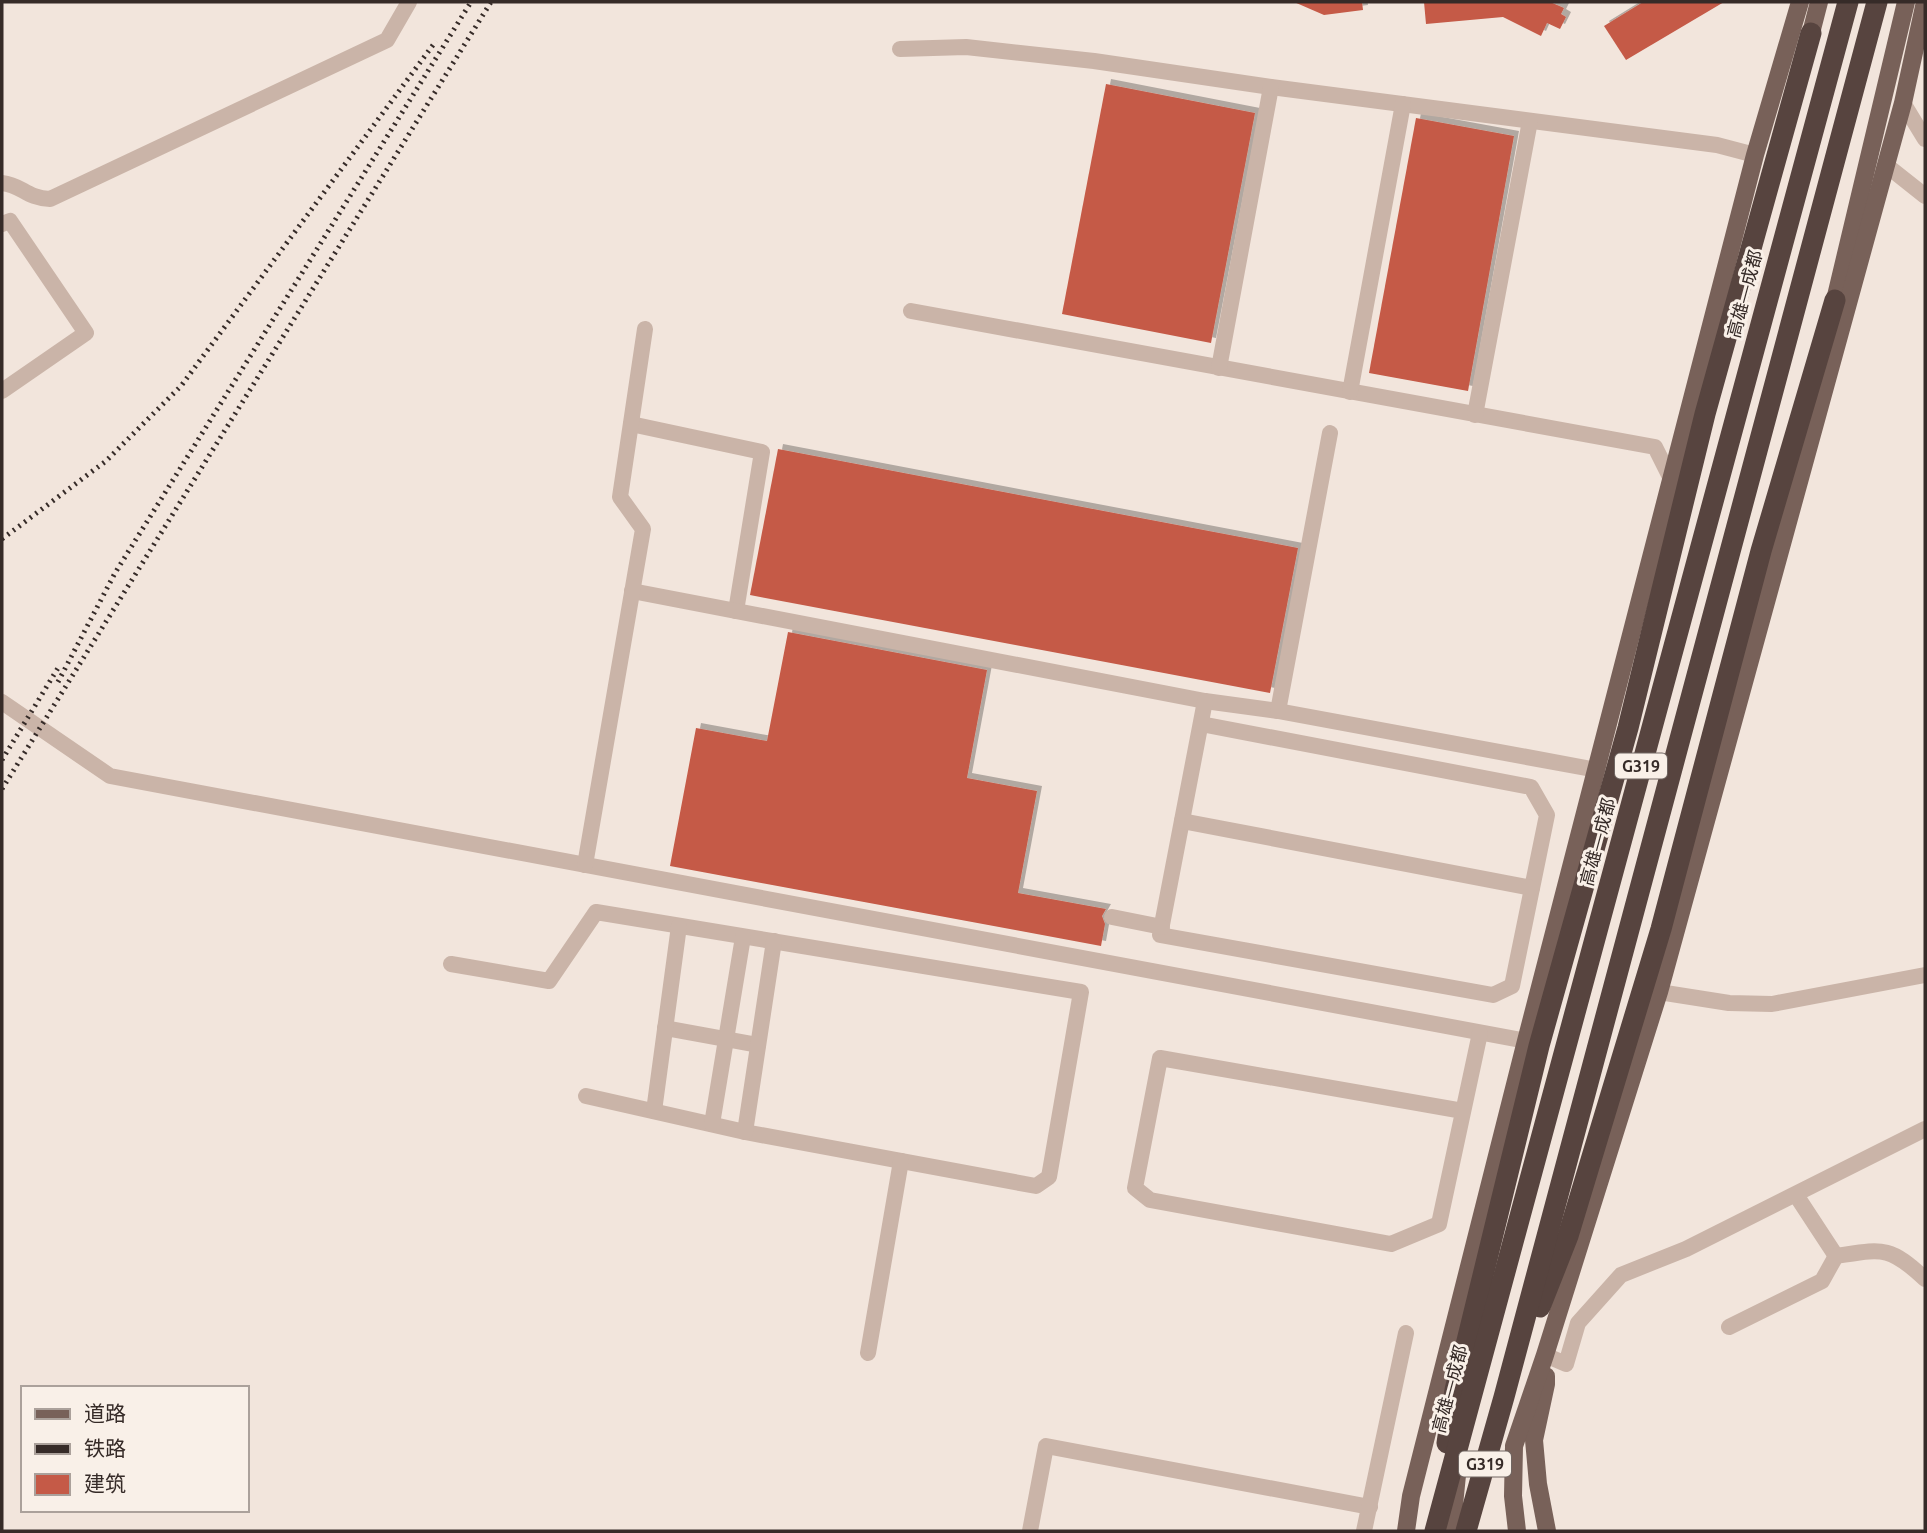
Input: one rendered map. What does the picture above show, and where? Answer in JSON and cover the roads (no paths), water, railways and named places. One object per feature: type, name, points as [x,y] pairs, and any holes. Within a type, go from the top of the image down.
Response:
[{"type":"highway","name":"高雄—成都","points":[[1434,1531],[1848,2]]},
{"type":"highway","name":"G319","points":[[1466,1531],[1877,2]]},
{"type":"highway","points":[[1434,1531],[1455,1390],[1539,1046],[1628,728],[1705,414],[1811,33]]},
{"type":"highway","points":[[1504,1397],[1568,1236],[1661,929],[1761,551],[1835,300]]},
{"type":"main road","points":[[1406,1531],[1411,1496],[1525,1041],[1755,155],[1800,2]]},
{"type":"main road","points":[[1811,33],[1819,2]]},
{"type":"main road","points":[[1455,1531],[1454,1505],[1468,1384],[1838,2]]},
{"type":"main road","points":[[1835,300],[1906,2]]},
{"type":"main road","points":[[1517,1531],[1513,1496],[1514,1446],[1659,992],[1903,103],[1925,2]]},
{"type":"main road","points":[[1545,1355],[1546,1384],[1534,1440],[1538,1483],[1547,1531]]},
{"type":"street","points":[[2,183],[12,184],[34,198],[50,199],[387,40],[409,2]]},
{"type":"street","points":[[900,49],[966,47],[1094,61],[1271,87],[1717,145],[1755,155]]},
{"type":"street","points":[[1219,368],[1271,87]]},
{"type":"street","points":[[1903,103],[1925,139]]},
{"type":"street","points":[[1350,392],[1403,104]]},
{"type":"street","points":[[1475,415],[1530,121]]},
{"type":"street","points":[[1886,165],[1925,196]]},
{"type":"street","points":[[2,224],[10,220],[86,333],[2,391]]},
{"type":"street","points":[[911,311],[1655,447],[1671,479]]},
{"type":"street","points":[[584,865],[643,529],[620,497],[645,329]]},
{"type":"street","points":[[631,424],[762,452],[736,611]]},
{"type":"street","points":[[1278,711],[1330,433]]},
{"type":"street","points":[[632,591],[1205,701],[1278,711],[1597,770]]},
{"type":"street","points":[[1201,724],[1531,787],[1547,815],[1512,986],[1493,995],[1160,935],[1205,701]]},
{"type":"street","points":[[3,703],[110,776],[1525,1041]]},
{"type":"street","points":[[1182,821],[1532,888]]},
{"type":"street","points":[[451,964],[550,981],[596,912],[1081,992],[1049,1177],[1036,1186],[746,1132],[586,1096]]},
{"type":"street","points":[[1112,917],[1162,927]]},
{"type":"street","points":[[654,1111],[679,926]]},
{"type":"street","points":[[712,1124],[743,937]]},
{"type":"street","points":[[746,1132],[774,942]]},
{"type":"street","points":[[1659,992],[1729,1003],[1772,1003],[1925,975]]},
{"type":"street","points":[[665,1028],[758,1045]]},
{"type":"street","points":[[1463,1111],[1160,1058],[1135,1188],[1150,1200],[1391,1244],[1438,1224],[1463,1111],[1480,1033]]},
{"type":"street","points":[[1545,1355],[1566,1364],[1578,1323],[1621,1275],[1686,1249],[1925,1129]]},
{"type":"street","points":[[868,1353],[901,1161]]},
{"type":"street","points":[[1796,1195],[1836,1256]]},
{"type":"street","points":[[1836,1256],[1877,1250],[1904,1259],[1925,1279]]},
{"type":"street","points":[[1729,1327],[1822,1281],[1836,1256]]},
{"type":"street","points":[[1364,1531],[1406,1333]]},
{"type":"street","points":[[1030,1531],[1046,1446],[1370,1507]]},
{"type":"railway","points":[[58,682],[115,573],[471,2]]},
{"type":"railway","points":[[2,789],[491,2]]},
{"type":"railway","points":[[2,539],[106,461],[181,386],[436,41]]},
{"type":"railway","points":[[2,760],[58,668]]}]
